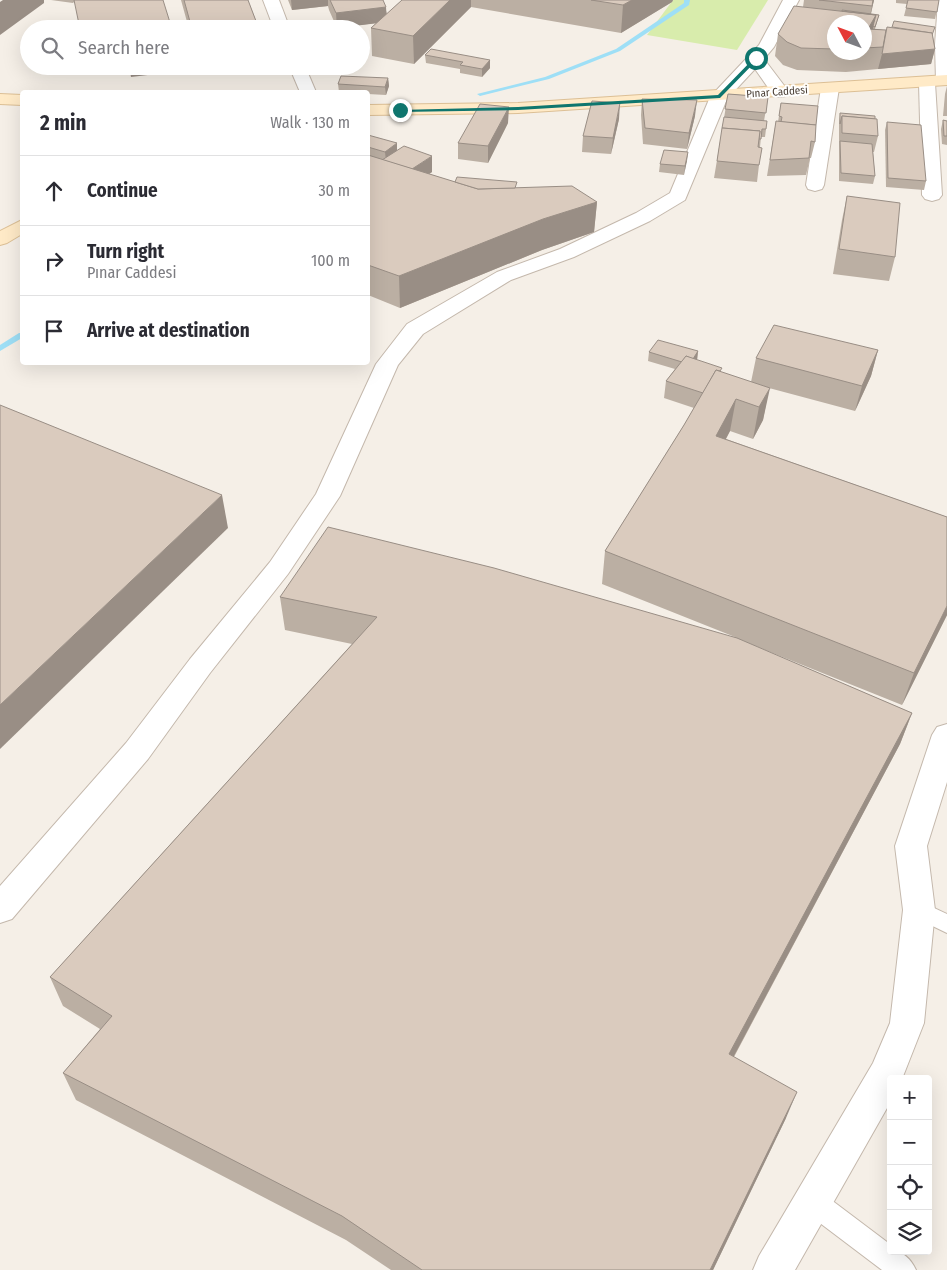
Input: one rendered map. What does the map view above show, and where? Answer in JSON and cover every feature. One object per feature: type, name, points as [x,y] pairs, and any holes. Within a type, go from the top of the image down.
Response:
[{"type":"main road","name":"Pınar Caddesi","points":[[370,110],[518,108],[720,97],[939,81]]},
{"type":"main road","points":[[0,99],[20,100]]},
{"type":"main road","points":[[0,239],[20,227]]},
{"type":"street","points":[[271,0],[279,20]]},
{"type":"street","points":[[0,909],[137,751],[200,666],[279,568],[328,496],[387,364],[415,328],[504,276],[567,253],[643,216],[678,196],[720,97],[766,46],[791,0]]},
{"type":"street","points":[[932,195],[946,0]]},
{"type":"street","points":[[756,58],[780,92]]},
{"type":"street","points":[[301,75],[307,90]]},
{"type":"street","points":[[815,185],[830,88]]},
{"type":"street","points":[[773,1270],[887,1073],[906,1023],[933,917],[911,846],[947,735]]},
{"type":"lane","points":[[813,1202],[903,1270]]},
{"type":"green space","points":[[673,0],[768,0],[737,50],[647,35]]},
{"type":"building","points":[[74,0],[163,0],[169,20],[78,20]]},
{"type":"building","points":[[184,0],[248,0],[256,20],[190,20]]},
{"type":"building","points":[[330,0],[383,0],[386,7],[336,13]]},
{"type":"building","points":[[402,0],[450,0],[413,36],[371,28]]},
{"type":"building","points":[[591,0],[632,0],[623,5]]},
{"type":"building","points":[[819,0],[873,0],[872,6]]},
{"type":"building","points":[[908,0],[939,0],[937,12],[906,8]]},
{"type":"building","points":[[794,6],[876,15],[872,22],[872,15],[827,15],[827,49],[801,48],[787,42],[778,34]]},
{"type":"building","points":[[842,10],[879,15],[875,27],[873,26],[876,15]]},
{"type":"building","points":[[894,21],[935,27],[932,35],[932,33],[892,27]]},
{"type":"building","points":[[887,27],[932,33],[935,49],[882,54]]},
{"type":"building","points":[[872,29],[886,30],[883,47],[872,48]]},
{"type":"building","points":[[431,49],[490,60],[482,69],[460,65],[463,62],[425,55]]},
{"type":"building","points":[[341,76],[388,78],[385,87],[338,84]]},
{"type":"building","points":[[728,94],[768,97],[766,113],[725,109]]},
{"type":"building","points":[[642,99],[697,100],[689,133],[645,128]]},
{"type":"building","points":[[592,101],[620,103],[613,138],[583,136]]},
{"type":"building","points":[[781,103],[818,106],[816,125],[781,122],[782,117],[779,116]]},
{"type":"building","points":[[480,104],[509,107],[488,146],[458,143]]},
{"type":"building","points":[[840,113],[875,116],[875,119],[842,116],[840,124]]},
{"type":"building","points":[[842,116],[877,119],[878,136],[842,133]]},
{"type":"building","points":[[724,117],[767,121],[766,129],[762,129],[761,139],[759,139],[760,131],[722,128]]},
{"type":"building","points":[[943,120],[947,121],[947,136],[944,136]]},
{"type":"building","points":[[776,121],[816,125],[815,142],[811,141],[809,158],[770,160]]},
{"type":"building","points":[[887,122],[921,125],[926,181],[888,178]]},
{"type":"building","points":[[722,128],[760,131],[758,147],[762,148],[759,165],[717,161]]},
{"type":"building","points":[[370,136],[397,143],[385,152],[370,148]]},
{"type":"building","points":[[840,141],[872,144],[875,176],[841,173]]},
{"type":"building","points":[[404,146],[432,156],[412,169],[382,160]]},
{"type":"building","points":[[664,150],[688,152],[685,166],[660,164]]},
{"type":"building","points":[[370,156],[478,189],[572,186],[597,202],[543,219],[399,276],[370,266]]},
{"type":"building","points":[[457,177],[517,182],[515,188],[478,189],[455,182]]},
{"type":"building","points":[[847,196],[900,203],[895,257],[839,249]]},
{"type":"building","points":[[774,325],[878,350],[862,386],[756,358]]},
{"type":"building","points":[[658,340],[698,351],[693,359],[686,356],[682,362],[649,352]]},
{"type":"building","points":[[686,356],[722,368],[720,371],[716,370],[703,393],[666,381]]},
{"type":"building","points":[[716,370],[770,388],[759,407],[736,399],[716,436],[947,517],[947,606],[914,673],[605,551]]},
{"type":"building","points":[[0,405],[222,495],[0,705]]},
{"type":"building","points":[[328,527],[494,568],[737,638],[912,713],[729,1054],[797,1092],[710,1270],[422,1270],[342,1216],[63,1073],[112,1016],[50,977],[377,617],[280,597]]},
{"type":"waterway","points":[[480,94],[547,78],[618,50],[687,4],[687,0]]},
{"type":"waterway","points":[[0,349],[20,336]]},
{"type":"route","points":[[400,110],[518,108],[720,97],[756,58]]}]
